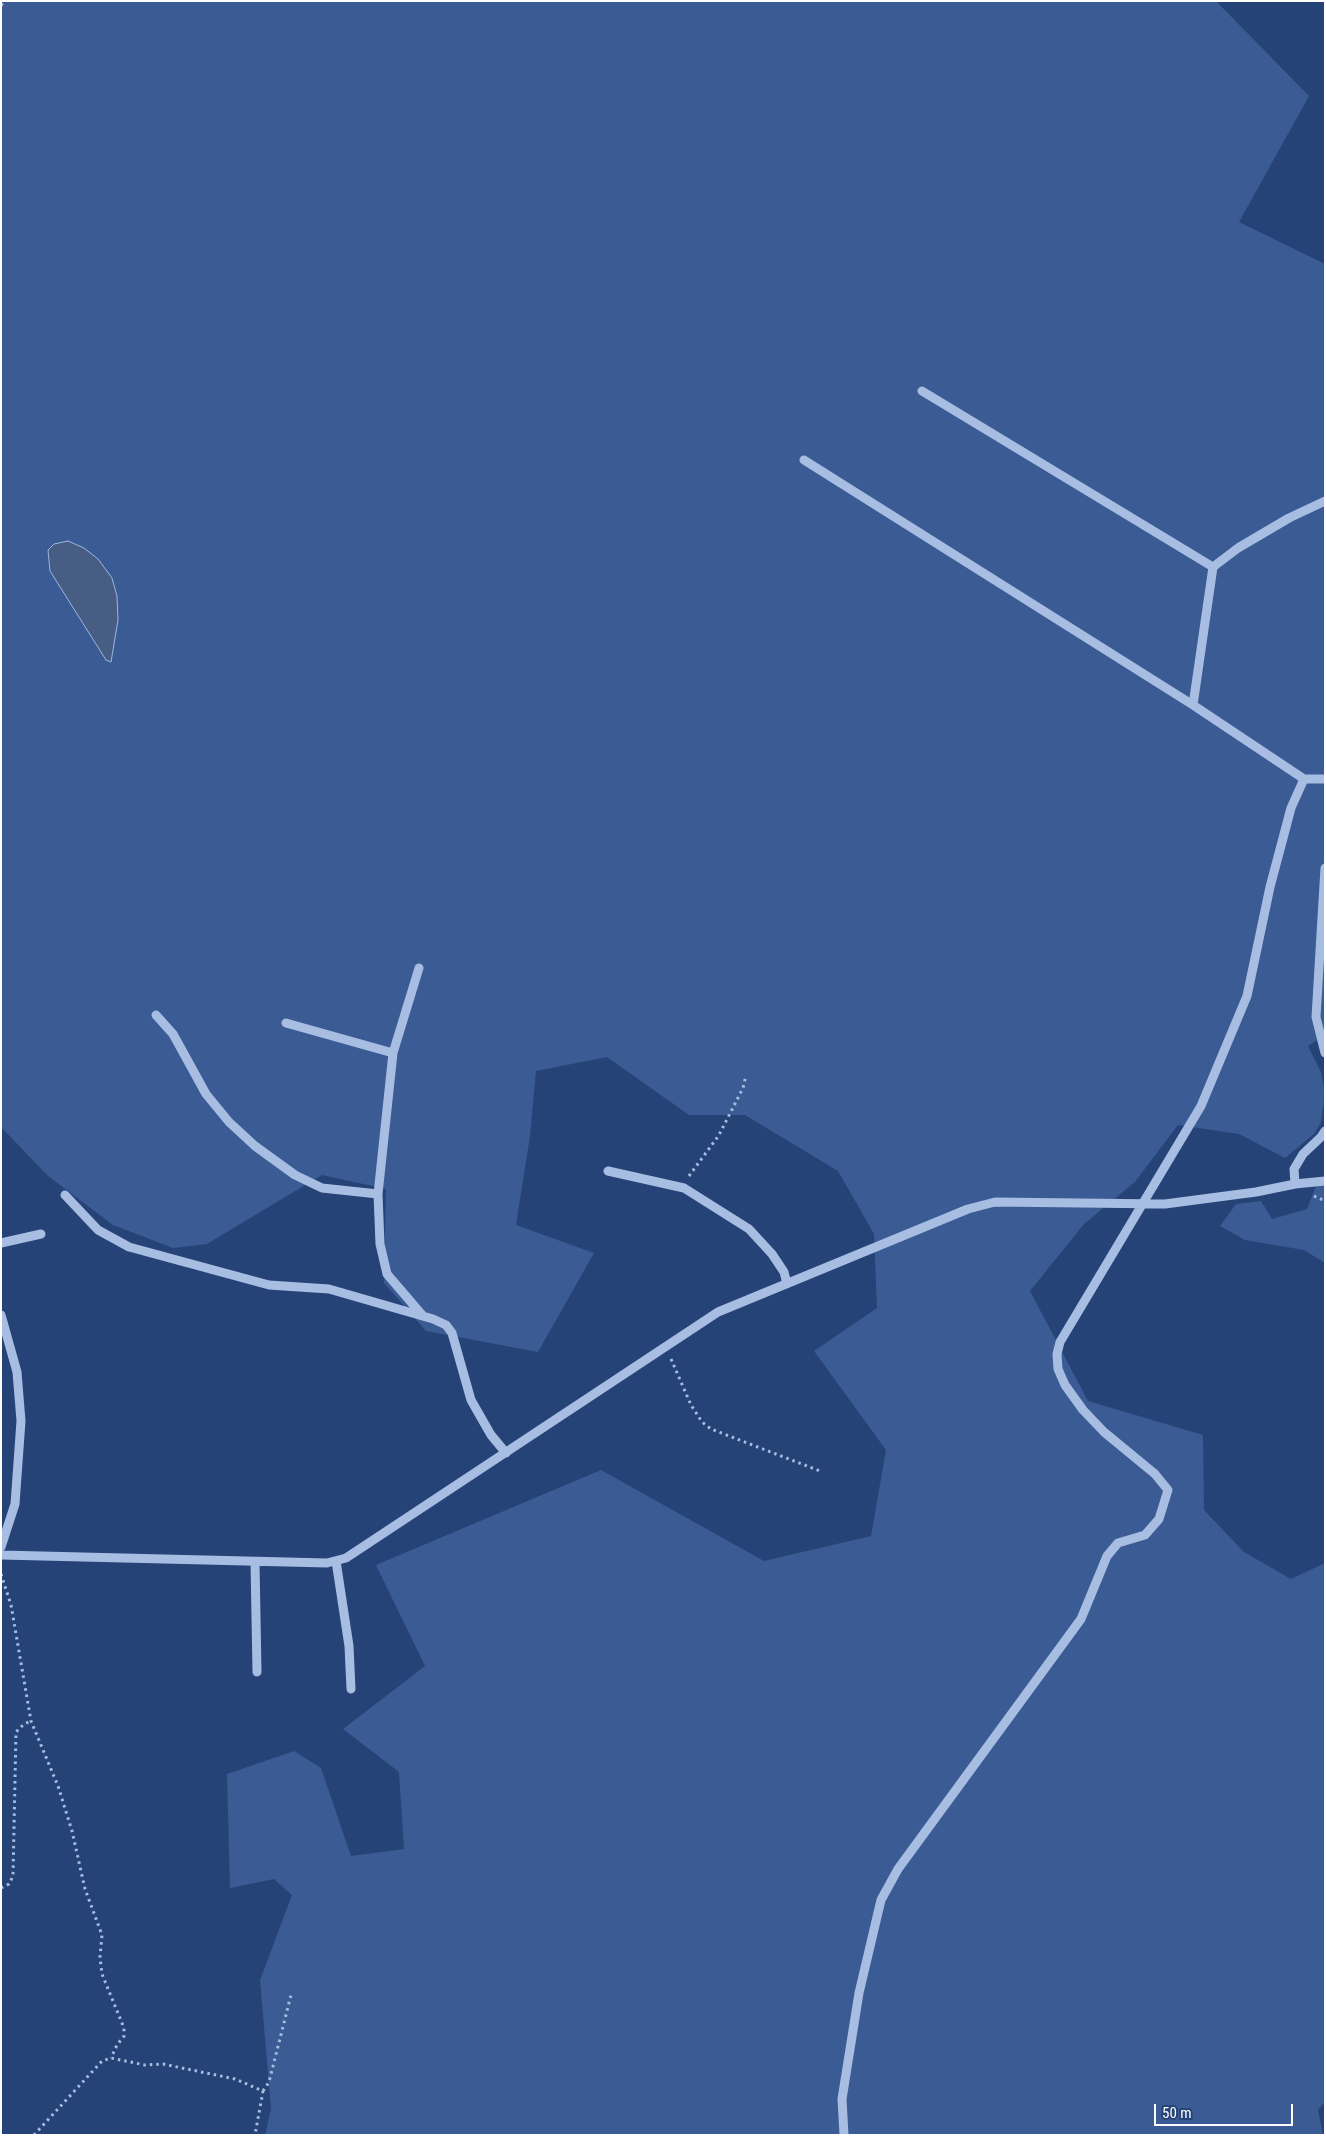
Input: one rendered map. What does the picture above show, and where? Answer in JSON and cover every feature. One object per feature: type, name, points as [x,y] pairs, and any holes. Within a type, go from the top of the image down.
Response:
[{"type":"street","points":[[922,391],[1213,567]]},
{"type":"street","points":[[804,460],[1193,705],[1304,779],[1325,780]]},
{"type":"street","points":[[1193,705],[1213,567],[1238,548],[1289,518],[1325,501]]},
{"type":"street","points":[[844,2135],[842,2100],[859,1994],[881,1900],[898,1869],[1081,1619],[1107,1556],[1118,1543],[1145,1535],[1160,1519],[1168,1490],[1155,1474],[1104,1432],[1083,1410],[1065,1385],[1058,1368],[1057,1354],[1060,1342],[1201,1106],[1247,996],[1270,887],[1291,808],[1304,779]]},
{"type":"street","points":[[1325,868],[1316,1017],[1325,1053]]},
{"type":"street","points":[[419,968],[393,1053],[378,1194],[380,1244],[387,1274],[423,1317]]},
{"type":"street","points":[[156,1015],[173,1034],[206,1094],[229,1122],[255,1146],[295,1175],[322,1188],[378,1194]]},
{"type":"street","points":[[286,1023],[393,1053]]},
{"type":"street","points":[[1295,1184],[1294,1170],[1302,1154],[1322,1137],[1325,1131]]},
{"type":"street","points":[[608,1171],[684,1188],[749,1229],[772,1254],[784,1272],[787,1284]]},
{"type":"street","points":[[1,1555],[255,1562],[327,1563],[336,1561],[346,1558],[718,1312],[968,1209],[995,1202],[1165,1204],[1325,1181]]},
{"type":"street","points":[[65,1195],[98,1230],[129,1247],[269,1286],[329,1289],[446,1325],[452,1333],[471,1400],[491,1435],[506,1453]]},
{"type":"street","points":[[1,1243],[41,1234]]},
{"type":"street","points":[[1,1315],[17,1372],[21,1421],[15,1504],[1,1547]]},
{"type":"street","points":[[336,1561],[349,1646],[351,1689]]},
{"type":"street","points":[[255,1562],[257,1672]]},
{"type":"path","points":[[1,4],[6,7]]},
{"type":"path","points":[[684,1188],[692,1171],[719,1135],[743,1088],[746,1075]]},
{"type":"path","points":[[666,1346],[691,1404],[702,1422],[711,1429],[820,1471]]},
{"type":"path","points":[[1,1574],[11,1605],[31,1721],[58,1786],[72,1831],[85,1889],[102,1935],[100,1957],[102,1974],[124,2028],[124,2036],[117,2044],[111,2058]]},
{"type":"path","points":[[1,1888],[9,1884],[12,1876],[16,1732],[24,1724],[31,1721]]},
{"type":"path","points":[[255,2135],[263,2091],[269,2082],[291,1995]]},
{"type":"path","points":[[34,2135],[102,2061],[111,2058],[145,2065],[163,2064],[235,2079],[263,2091]]},
{"type":"shaded area","points":[[1,1],[1216,1],[1309,96],[1239,222],[1325,264],[1325,1035],[1308,1046],[1321,1072],[1325,1093],[1321,1122],[1315,1133],[1285,1158],[1239,1134],[1178,1125],[1135,1182],[1084,1224],[1030,1291],[1088,1401],[1203,1435],[1204,1510],[1244,1552],[1291,1579],[1325,1563],[1325,2102],[1318,2110],[1323,2135],[265,2135],[271,2109],[260,1980],[292,1895],[274,1879],[230,1888],[227,1774],[294,1751],[321,1768],[351,1856],[404,1849],[399,1772],[343,1729],[425,1666],[376,1565],[601,1470],[764,1561],[871,1536],[886,1450],[814,1351],[877,1308],[874,1234],[838,1171],[745,1115],[689,1115],[607,1057],[536,1071],[530,1136],[516,1225],[594,1253],[538,1352],[426,1331],[384,1283],[386,1189],[322,1175],[207,1244],[173,1248],[113,1225],[48,1176],[1,1127]]},
{"type":"shaded area","points":[[68,541],[84,548],[98,559],[112,578],[117,596],[118,620],[111,662],[106,660],[50,571],[48,550],[54,544]]},
{"type":"shaded area","points":[[1325,1185],[1325,1263],[1304,1250],[1245,1240],[1220,1226],[1236,1204],[1261,1201],[1272,1219],[1307,1209],[1316,1186]]}]
